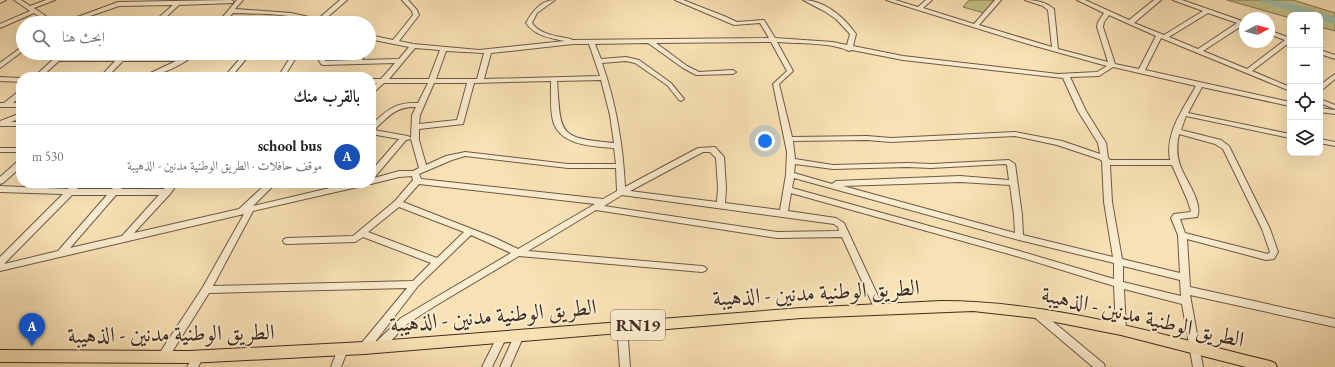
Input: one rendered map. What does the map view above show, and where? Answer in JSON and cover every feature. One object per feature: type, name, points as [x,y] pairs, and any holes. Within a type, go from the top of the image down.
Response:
[{"type":"main road","name":"الطريق الوطنية مدنين - الذهيبة","points":[[0,356],[163,357],[195,362],[364,348],[380,345],[622,326],[879,309],[974,306],[1035,313],[1121,330],[1270,367]]},
{"type":"street","points":[[16,0],[41,16]]},
{"type":"street","points":[[19,16],[52,0]]},
{"type":"street","points":[[326,16],[344,0]]},
{"type":"street","points":[[394,43],[416,15],[415,11],[405,0]]},
{"type":"street","points":[[552,0],[532,16],[529,23],[531,27],[539,32],[575,42]]},
{"type":"street","points":[[678,0],[736,24],[762,21],[789,68],[790,71],[776,84],[789,139],[791,161],[791,175],[782,214]]},
{"type":"street","points":[[806,0],[835,14],[845,24],[853,34],[849,49]]},
{"type":"street","points":[[889,0],[920,8],[1055,50],[1112,65],[1287,103]]},
{"type":"street","points":[[920,8],[929,0]]},
{"type":"street","points":[[975,26],[998,0]]},
{"type":"street","points":[[1028,0],[1041,2],[1049,7],[1052,12],[1055,50]]},
{"type":"street","points":[[1080,0],[1130,23],[1287,87]]},
{"type":"street","points":[[1089,4],[1096,0]]},
{"type":"street","points":[[1130,23],[1158,0]]},
{"type":"street","points":[[1176,0],[1239,21]]},
{"type":"street","points":[[84,16],[118,4],[233,2],[231,11],[226,16]]},
{"type":"street","points":[[105,16],[118,4]]},
{"type":"street","points":[[165,16],[177,4]]},
{"type":"street","points":[[231,11],[271,16]]},
{"type":"street","points":[[1141,71],[1163,36],[1208,11]]},
{"type":"street","points":[[1108,13],[1101,20],[1100,28],[1112,58],[1112,65]]},
{"type":"street","points":[[0,26],[16,18]]},
{"type":"street","points":[[1199,51],[1239,26]]},
{"type":"street","points":[[1275,34],[1287,39]]},
{"type":"street","points":[[376,41],[444,50],[488,52],[575,42],[773,40],[833,44],[849,49],[937,62],[1066,76],[1099,74],[1112,65]]},
{"type":"street","points":[[649,41],[686,68],[698,74],[733,72]]},
{"type":"street","points":[[591,42],[604,78],[618,146],[621,192]]},
{"type":"street","points":[[1248,71],[1287,42]]},
{"type":"street","points":[[376,87],[413,46]]},
{"type":"street","points":[[423,169],[415,140],[416,115],[419,105],[432,81],[444,50]]},
{"type":"street","points":[[480,81],[488,52]]},
{"type":"street","points":[[0,66],[16,53]]},
{"type":"street","points":[[1323,53],[1335,57]]},
{"type":"street","points":[[43,72],[56,60]]},
{"type":"street","points":[[108,72],[119,60]]},
{"type":"street","points":[[156,72],[183,60]]},
{"type":"street","points":[[231,72],[242,60]]},
{"type":"street","points":[[284,72],[292,60]]},
{"type":"street","points":[[324,60],[323,63],[400,61]]},
{"type":"street","points":[[599,61],[637,61],[670,84],[681,99]]},
{"type":"street","points":[[1066,76],[1082,111],[1102,143],[1104,149],[1108,202],[1118,262],[1121,330]]},
{"type":"street","points":[[1323,86],[1335,76]]},
{"type":"street","points":[[376,81],[480,81],[604,78]]},
{"type":"street","points":[[0,79],[16,80]]},
{"type":"street","points":[[554,79],[557,123],[562,131],[573,139],[618,146]]},
{"type":"street","points":[[415,127],[460,122],[471,81]]},
{"type":"street","points":[[1198,367],[1183,277],[1182,235],[1175,218],[1176,216],[1194,215],[1195,211],[1175,162],[1172,143],[1200,85]]},
{"type":"street","points":[[3,105],[16,96]]},
{"type":"street","points":[[1323,102],[1335,107]]},
{"type":"street","points":[[376,125],[397,106],[406,104],[419,105]]},
{"type":"street","points":[[3,105],[16,105]]},
{"type":"street","points":[[1323,110],[1335,112]]},
{"type":"street","points":[[1185,114],[1287,135]]},
{"type":"street","points":[[0,124],[16,117]]},
{"type":"street","points":[[0,124],[16,124]]},
{"type":"street","points":[[376,131],[415,140]]},
{"type":"street","points":[[1177,131],[1218,142],[1226,148],[1266,229],[1274,252],[1271,257],[1266,257],[1182,235]]},
{"type":"street","points":[[789,139],[867,138],[896,140],[1015,134],[1059,143],[1098,154],[1105,161],[1175,162]]},
{"type":"street","points":[[376,170],[404,138]]},
{"type":"street","points":[[1323,142],[1335,144]]},
{"type":"street","points":[[380,345],[404,320],[594,207],[701,150],[712,149],[720,157],[722,188],[721,205]]},
{"type":"street","points":[[0,150],[16,150]]},
{"type":"street","points":[[376,180],[399,174],[414,173],[449,158],[465,154],[568,166],[620,166]]},
{"type":"street","points":[[791,161],[833,167],[907,165],[931,166],[999,161],[1011,164],[1018,215],[1019,237]]},
{"type":"street","points":[[0,181],[16,167]]},
{"type":"street","points":[[288,241],[350,240],[364,234],[398,203],[417,181],[417,176],[414,173]]},
{"type":"street","points":[[791,175],[1019,237],[1183,277]]},
{"type":"street","points":[[827,184],[960,179],[1013,183]]},
{"type":"street","points":[[417,181],[603,202]]},
{"type":"street","points":[[0,262],[75,188]]},
{"type":"street","points":[[61,253],[118,188]]},
{"type":"street","points":[[125,238],[170,188]]},
{"type":"street","points":[[163,357],[206,290],[245,211],[267,188]]},
{"type":"street","points":[[0,268],[341,188]]},
{"type":"street","points":[[0,189],[71,192],[167,192]]},
{"type":"street","points":[[787,189],[1016,253],[1120,284],[1186,301]]},
{"type":"street","points":[[621,192],[830,219],[841,225],[879,309]]},
{"type":"street","points":[[398,203],[519,253],[702,269]]},
{"type":"street","points":[[594,207],[777,235],[844,234]]},
{"type":"street","points":[[364,348],[415,284],[436,261],[469,232]]},
{"type":"street","points":[[364,234],[436,261]]},
{"type":"street","points":[[206,290],[415,284]]},
{"type":"street","points":[[1186,290],[1335,323]]},
{"type":"street","points":[[1035,313],[1100,367]]},
{"type":"street","points":[[622,326],[624,367]]},
{"type":"street","points":[[505,367],[519,335]]},
{"type":"street","points":[[487,367],[502,336]]},
{"type":"street","points":[[336,367],[343,349]]},
{"type":"shaded area","points":[[969,0],[997,0],[984,13],[963,7]]},
{"type":"shaded area","points":[[1227,0],[1293,0],[1335,13],[1335,31],[1323,28],[1323,12],[1287,12],[1287,17],[1275,14],[1275,12],[1269,12]]},
{"type":"waterway","points":[[1265,0],[1307,12]]},
{"type":"waterway","points":[[1323,17],[1335,21]]},
{"type":"place","name":"school bus","points":[[32,346]]}]
